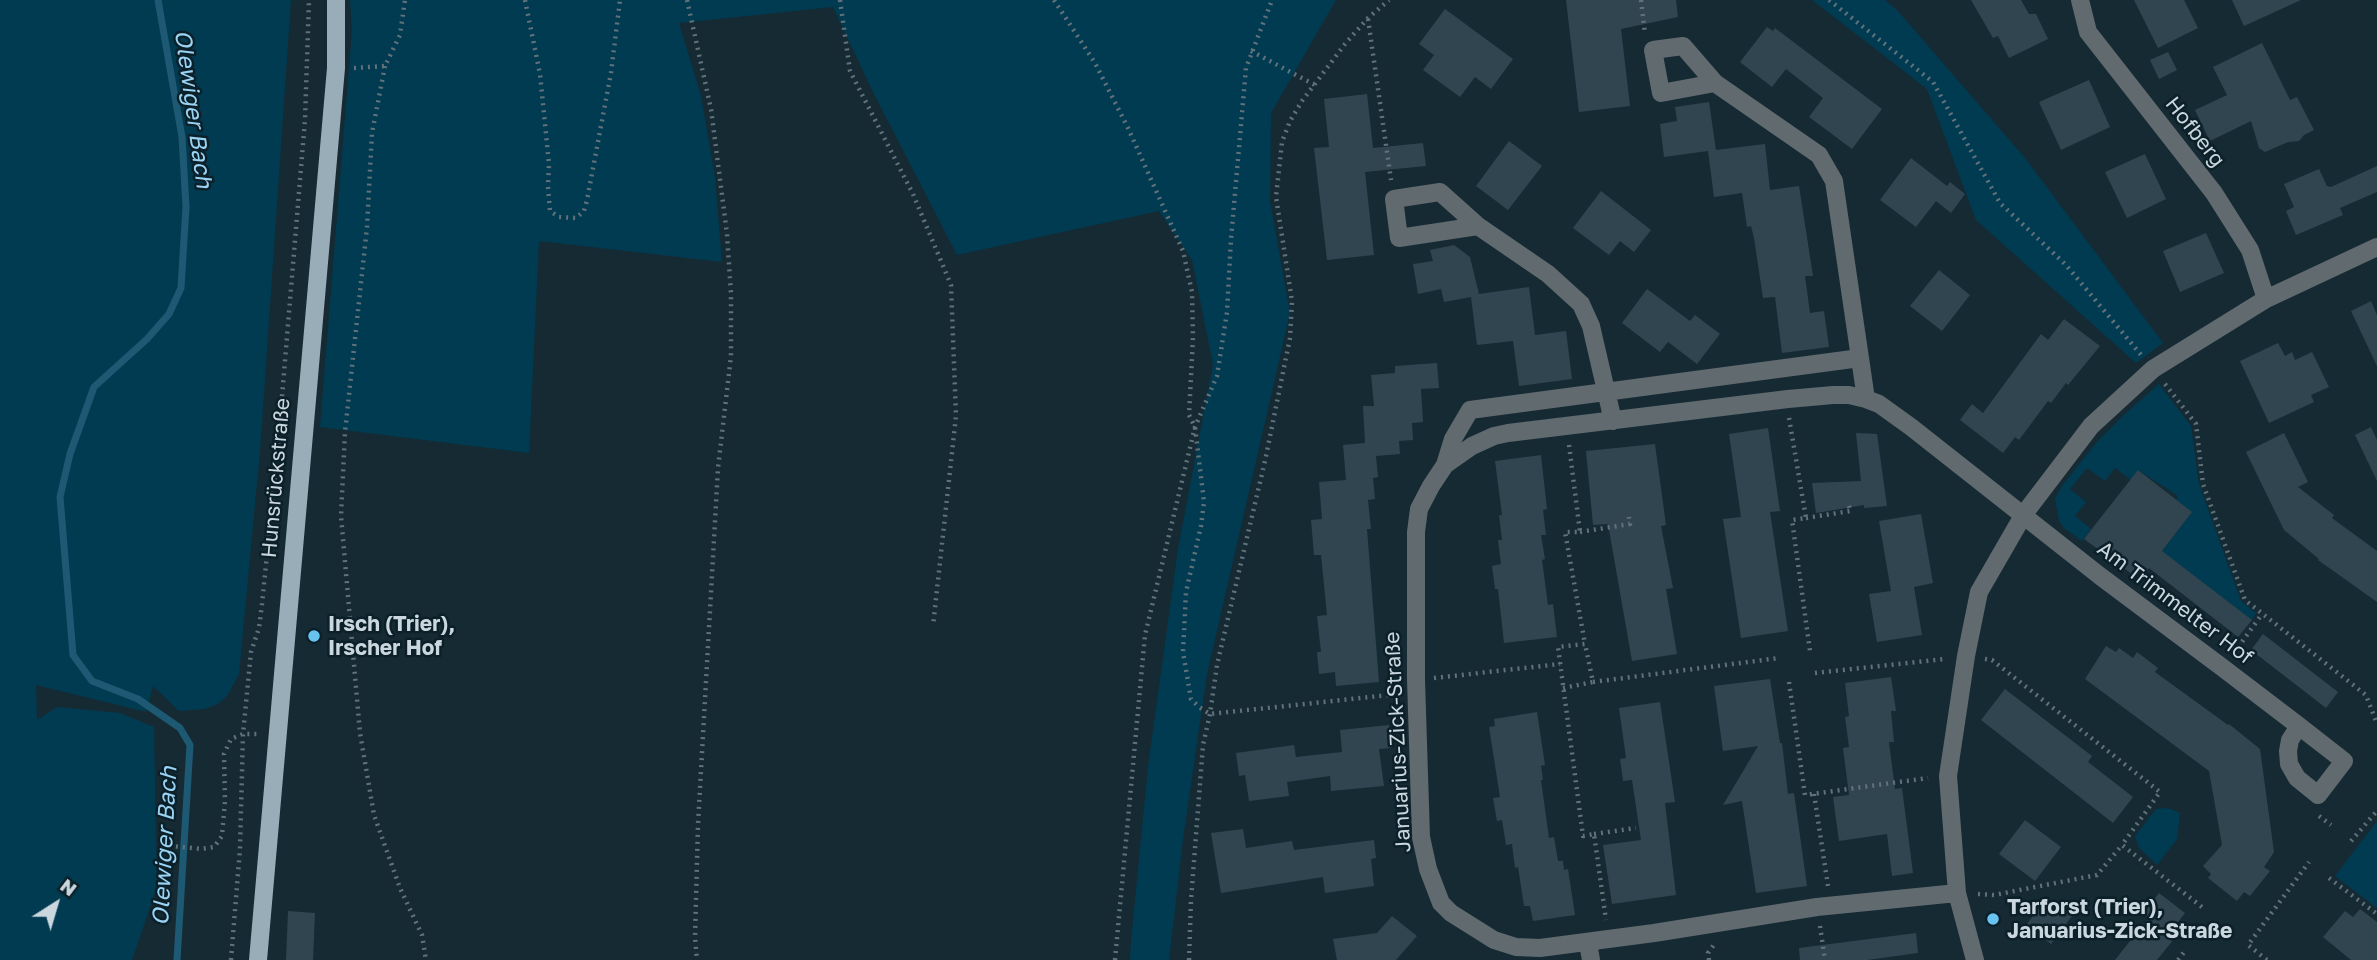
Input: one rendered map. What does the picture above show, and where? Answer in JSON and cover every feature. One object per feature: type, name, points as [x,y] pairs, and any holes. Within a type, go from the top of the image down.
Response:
[{"type":"main road","name":"Hunsrückstraße","points":[[258,960],[336,68],[337,0]]},
{"type":"street","name":"Hofberg","points":[[2080,0],[2088,32],[2214,193],[2250,250],[2266,299]]},
{"type":"street","points":[[1715,83],[1661,93],[1653,50],[1684,46],[1715,83],[1819,155],[1835,181],[1866,399]]},
{"type":"street","points":[[1478,226],[1399,238],[1394,199],[1440,192],[1478,226],[1548,274],[1581,304],[1591,326],[1613,421]]},
{"type":"street","points":[[1975,960],[1957,893],[1948,775],[1966,656],[1979,592],[2024,514],[2091,426],[2153,369],[2266,299],[2377,247]]},
{"type":"street","name":"Januarius-Zick-Straße","points":[[1860,358],[1470,410],[1453,439],[1445,465],[1419,509],[1416,532],[1416,685],[1422,837],[1428,869],[1441,903],[1464,923],[1494,940],[1517,947],[1590,951],[1609,938],[1830,906],[1957,893]]},
{"type":"street","name":"Januarius-Zick-Straße","points":[[1445,465],[1472,446],[1494,436],[1788,399],[1849,395],[1879,404],[2024,514]]},
{"type":"street","name":"Am Trimmelter Hof","points":[[2024,514],[2100,576],[2299,726]]},
{"type":"path","points":[[231,960],[240,849],[243,734],[251,652],[259,628],[262,604],[278,445],[305,120],[309,0]]},
{"type":"path","points":[[405,0],[400,35],[385,66],[372,133],[366,227],[345,432],[341,516],[360,733],[374,815],[400,888],[422,935],[426,960]]},
{"type":"path","points":[[525,0],[540,74],[549,164],[550,211],[559,217],[576,218],[584,211],[587,200],[611,73],[621,0]]},
{"type":"path","points":[[687,0],[711,109],[727,234],[731,306],[731,356],[718,468],[698,824],[695,937],[697,960]]},
{"type":"path","points":[[839,0],[850,71],[913,194],[951,285],[956,416],[933,626]]},
{"type":"path","points":[[1054,0],[1111,91],[1183,251],[1192,292],[1193,338],[1189,415],[1195,427],[1204,502],[1186,592],[1183,652],[1191,699],[1210,714],[1560,664]]},
{"type":"path","points":[[1115,960],[1144,635],[1195,427],[1217,376],[1227,312],[1244,87],[1251,51],[1272,0]]},
{"type":"path","points":[[1189,960],[1203,745],[1217,665],[1265,461],[1290,338],[1292,301],[1276,197],[1282,142],[1290,121],[1345,44],[1368,18],[1389,0]]},
{"type":"path","points":[[1640,0],[1648,50],[1653,50]]},
{"type":"path","points":[[1829,0],[1933,82],[2000,203],[2066,265],[2196,424],[2203,484],[2245,600],[2365,695],[2377,724]]},
{"type":"path","points":[[1368,18],[1394,199]]},
{"type":"path","points":[[1251,51],[1315,86]]},
{"type":"path","points":[[336,68],[385,66]]},
{"type":"path","points":[[1788,399],[1806,518]]},
{"type":"path","points":[[1567,426],[1580,532]]},
{"type":"path","points":[[1810,651],[1792,520],[1851,511],[1847,502]]},
{"type":"path","points":[[1593,682],[1565,532],[1629,524],[1629,517]]},
{"type":"path","points":[[2223,668],[2262,614]]},
{"type":"path","points":[[1585,644],[1558,648],[1583,836],[1636,828]]},
{"type":"path","points":[[1815,673],[1966,656],[1992,660],[2160,792],[2097,875],[1993,895],[1957,893]]},
{"type":"path","points":[[1563,688],[1779,658]]},
{"type":"path","points":[[1789,682],[1805,795],[1948,775]]},
{"type":"path","points":[[162,845],[201,849],[214,846],[222,836],[225,802],[224,754],[231,739],[243,734],[277,733]]},
{"type":"path","points":[[1814,793],[1830,906]]},
{"type":"path","points":[[2351,841],[2377,811]]},
{"type":"path","points":[[1594,834],[1609,938]]},
{"type":"path","points":[[2122,845],[2202,907]]},
{"type":"path","points":[[2267,960],[2248,945],[2309,862]]},
{"type":"path","points":[[2329,878],[2377,914]]},
{"type":"path","points":[[1819,920],[1825,960]]},
{"type":"path","points":[[1709,960],[1708,953],[1721,936]]},
{"type":"path","points":[[2178,960],[2185,951]]},
{"type":"shaded area","points":[[0,0],[291,0],[260,451],[239,674],[227,696],[218,704],[205,709],[179,711],[153,686],[146,712],[36,685],[37,720],[57,707],[120,713],[154,727],[157,887],[132,960],[0,960]]},
{"type":"shaded area","points":[[350,0],[1336,0],[1271,113],[1270,201],[1290,313],[1207,674],[1169,960],[1130,960],[1131,941],[1148,767],[1178,549],[1213,365],[1192,260],[1159,211],[957,255],[873,92],[833,7],[679,23],[701,96],[715,177],[722,262],[539,241],[529,453],[320,427],[352,31]]},
{"type":"shaded area","points":[[1812,0],[1885,0],[1897,10],[2025,158],[2163,343],[2136,363],[1976,220],[1927,89]]},
{"type":"shaded area","points":[[2159,384],[2191,426],[2199,484],[2241,601],[2256,613],[2252,620],[2167,556],[2154,572],[2150,567],[2192,512],[2176,500],[2178,496],[2138,470],[2131,480],[2115,468],[2105,481],[2087,468],[2070,489],[2086,502],[2075,516],[2091,529],[2082,541],[2059,521],[2055,499],[2062,486],[2096,443]]},
{"type":"shaded area","points":[[2168,808],[2180,813],[2177,839],[2157,865],[2139,848],[2135,836],[2156,809]]},
{"type":"shaded area","points":[[2377,821],[2377,908],[2335,876]]},
{"type":"building","points":[[1566,0],[1676,0],[1678,17],[1621,29],[1630,106],[1579,112]]},
{"type":"building","points":[[1971,0],[2021,0],[2029,14],[2036,14],[2048,39],[2009,58],[1998,36],[1993,38]]},
{"type":"building","points":[[2134,0],[2184,0],[2198,28],[2158,48]]},
{"type":"building","points":[[2232,0],[2301,0],[2244,26]]},
{"type":"building","points":[[1445,9],[1513,59],[1491,89],[1475,77],[1460,97],[1423,70],[1434,55],[1419,44]]},
{"type":"building","points":[[1767,27],[1773,31],[1775,28],[1882,109],[1852,149],[1809,117],[1823,98],[1786,69],[1772,87],[1740,62]]},
{"type":"building","points":[[2262,43],[2290,100],[2297,97],[2314,130],[2299,141],[2288,142],[2265,152],[2259,148],[2251,121],[2210,141],[2195,110],[2227,95],[2213,67]]},
{"type":"building","points":[[2168,52],[2177,70],[2159,79],[2150,60]]},
{"type":"building","points":[[2089,80],[2110,127],[2061,150],[2039,102]]},
{"type":"building","points":[[1367,94],[1373,148],[1423,143],[1426,166],[1365,172],[1374,255],[1327,260],[1314,148],[1329,147],[1324,99]]},
{"type":"building","points":[[1709,102],[1716,150],[1765,144],[1770,190],[1799,186],[1813,276],[1805,276],[1810,313],[1824,311],[1829,347],[1782,353],[1775,297],[1763,298],[1754,238],[1751,226],[1747,227],[1742,193],[1714,197],[1708,151],[1664,157],[1660,124],[1677,121],[1675,107]]},
{"type":"building","points":[[1509,141],[1542,166],[1508,210],[1476,186]]},
{"type":"building","points":[[2145,154],[2166,199],[2127,218],[2105,172]]},
{"type":"building","points":[[1911,158],[1947,186],[1950,182],[1965,194],[1951,213],[1936,201],[1916,227],[1880,200]]},
{"type":"building","points":[[2377,166],[2377,192],[2340,208],[2343,215],[2296,235],[2286,211],[2294,207],[2284,184],[2319,169],[2327,186],[2331,187]]},
{"type":"building","points":[[1601,191],[1651,230],[1634,252],[1620,241],[1609,255],[1573,228]]},
{"type":"building","points":[[2206,233],[2224,273],[2180,292],[2163,251]]},
{"type":"building","points":[[1454,245],[1470,257],[1479,294],[1529,287],[1535,335],[1566,331],[1572,379],[1519,386],[1513,341],[1477,345],[1471,297],[1444,302],[1441,289],[1418,294],[1413,264],[1433,261],[1430,250]]},
{"type":"building","points":[[1939,270],[1970,295],[1942,331],[1910,306]]},
{"type":"building","points":[[1647,289],[1690,321],[1695,315],[1720,334],[1697,364],[1668,342],[1660,352],[1622,323]]},
{"type":"building","points":[[2371,301],[2377,315],[2377,366],[2351,311]]},
{"type":"building","points":[[2064,319],[2100,346],[2051,403],[2048,401],[2019,440],[2015,437],[2003,453],[1960,420],[1972,404],[1983,413],[2041,334],[2048,340]]},
{"type":"building","points":[[2278,343],[2285,356],[2292,352],[2295,360],[2312,352],[2329,387],[2311,395],[2314,402],[2269,423],[2240,361]]},
{"type":"building","points":[[1437,363],[1439,388],[1421,389],[1423,422],[1412,423],[1413,440],[1399,441],[1400,454],[1376,456],[1378,477],[1373,478],[1375,499],[1368,500],[1371,529],[1367,529],[1379,682],[1336,686],[1335,672],[1319,674],[1317,652],[1321,652],[1317,616],[1327,615],[1321,555],[1314,555],[1311,520],[1322,519],[1319,482],[1346,480],[1343,445],[1365,443],[1363,406],[1374,406],[1371,375],[1395,373],[1395,366]]},
{"type":"building","points":[[2371,427],[2377,440],[2377,481],[2355,435]]},
{"type":"building","points":[[1768,428],[1780,511],[1770,512],[1788,631],[1741,638],[1723,519],[1741,517],[1729,434]]},
{"type":"building","points":[[1856,433],[1877,434],[1887,506],[1864,508],[1864,505],[1816,513],[1812,483],[1861,481]]},
{"type":"building","points":[[2284,433],[2308,482],[2298,487],[2334,515],[2332,518],[2377,551],[2377,602],[2318,560],[2284,530],[2246,452]]},
{"type":"building","points":[[1655,444],[1666,525],[1661,526],[1673,588],[1666,589],[1677,654],[1632,661],[1608,524],[1593,525],[1586,451]]},
{"type":"building","points":[[1541,455],[1547,509],[1543,510],[1546,535],[1541,535],[1545,559],[1542,560],[1548,605],[1553,604],[1557,637],[1504,643],[1498,589],[1495,589],[1492,566],[1501,564],[1498,540],[1502,540],[1499,515],[1502,515],[1495,461]]},
{"type":"building","points":[[2138,470],[2192,512],[2162,551],[2252,620],[2238,637],[2149,568],[2140,580],[2084,539]]},
{"type":"building","points":[[1921,514],[1933,583],[1914,587],[1922,635],[1877,642],[1869,594],[1891,591],[1879,521]]},
{"type":"building","points":[[2263,634],[2338,692],[2326,708],[2251,650]]},
{"type":"building","points":[[2106,646],[2116,652],[2119,648],[2133,658],[2137,652],[2158,668],[2155,672],[2260,749],[2274,852],[2264,867],[2270,871],[2250,896],[2244,892],[2237,901],[2208,878],[2211,874],[2203,866],[2222,845],[2209,771],[2085,679]]},
{"type":"building","points":[[1891,677],[1896,711],[1891,711],[1894,742],[1889,742],[1895,789],[1902,788],[1913,873],[1892,876],[1887,834],[1839,841],[1833,797],[1849,795],[1843,748],[1849,747],[1845,717],[1849,716],[1845,683]]},
{"type":"building","points":[[1770,679],[1788,794],[1794,793],[1807,886],[1756,893],[1742,801],[1723,805],[1758,746],[1723,751],[1714,686]]},
{"type":"building","points":[[2005,689],[2092,756],[2088,762],[2133,797],[2113,823],[1981,720]]},
{"type":"building","points":[[1660,702],[1675,802],[1665,803],[1676,895],[1612,904],[1603,845],[1641,840],[1632,780],[1623,781],[1620,759],[1626,758],[1619,708]]},
{"type":"building","points":[[1537,712],[1545,765],[1541,766],[1541,780],[1549,838],[1554,837],[1558,861],[1563,861],[1564,870],[1568,869],[1575,915],[1533,921],[1530,906],[1524,906],[1512,844],[1506,845],[1502,820],[1497,821],[1493,798],[1500,797],[1489,727],[1495,726],[1494,719]]},
{"type":"building","points":[[1389,725],[1391,748],[1379,749],[1384,786],[1331,791],[1330,776],[1287,782],[1289,796],[1249,801],[1245,775],[1239,776],[1236,753],[1294,745],[1296,757],[1342,752],[1340,730]]},
{"type":"building","points":[[2025,820],[2061,847],[2035,881],[1999,854]]},
{"type":"building","points":[[1243,829],[1246,848],[1292,841],[1294,850],[1374,840],[1376,858],[1371,859],[1374,886],[1325,893],[1323,877],[1221,893],[1211,833]]},
{"type":"building","points":[[2159,893],[2185,913],[2169,934],[2174,939],[2157,960],[2115,960],[2148,918],[2143,914]]},
{"type":"building","points":[[2047,898],[2072,916],[2051,944],[2026,925]]},
{"type":"building","points":[[2360,909],[2377,922],[2377,960],[2351,960],[2323,937],[2345,911],[2353,917]]},
{"type":"building","points":[[288,911],[315,913],[313,960],[286,960]]},
{"type":"building","points":[[1392,916],[1417,936],[1396,960],[1337,960],[1333,939],[1377,933]]},
{"type":"building","points":[[1916,933],[1918,953],[1867,960],[1800,960],[1799,948]]},
{"type":"waterway","name":"Olewiger Bach","points":[[158,0],[182,137],[186,207],[181,288],[169,314],[147,339],[94,387],[70,454],[60,497],[73,655],[92,681],[138,699],[180,728],[190,745],[177,960]]},
{"type":"place","name":"Irsch (Trier), Irscher Hof","points":[[314,636]]},
{"type":"place","name":"Tarforst (Trier), Januarius-Zick-Straße","points":[[1993,919]]}]
